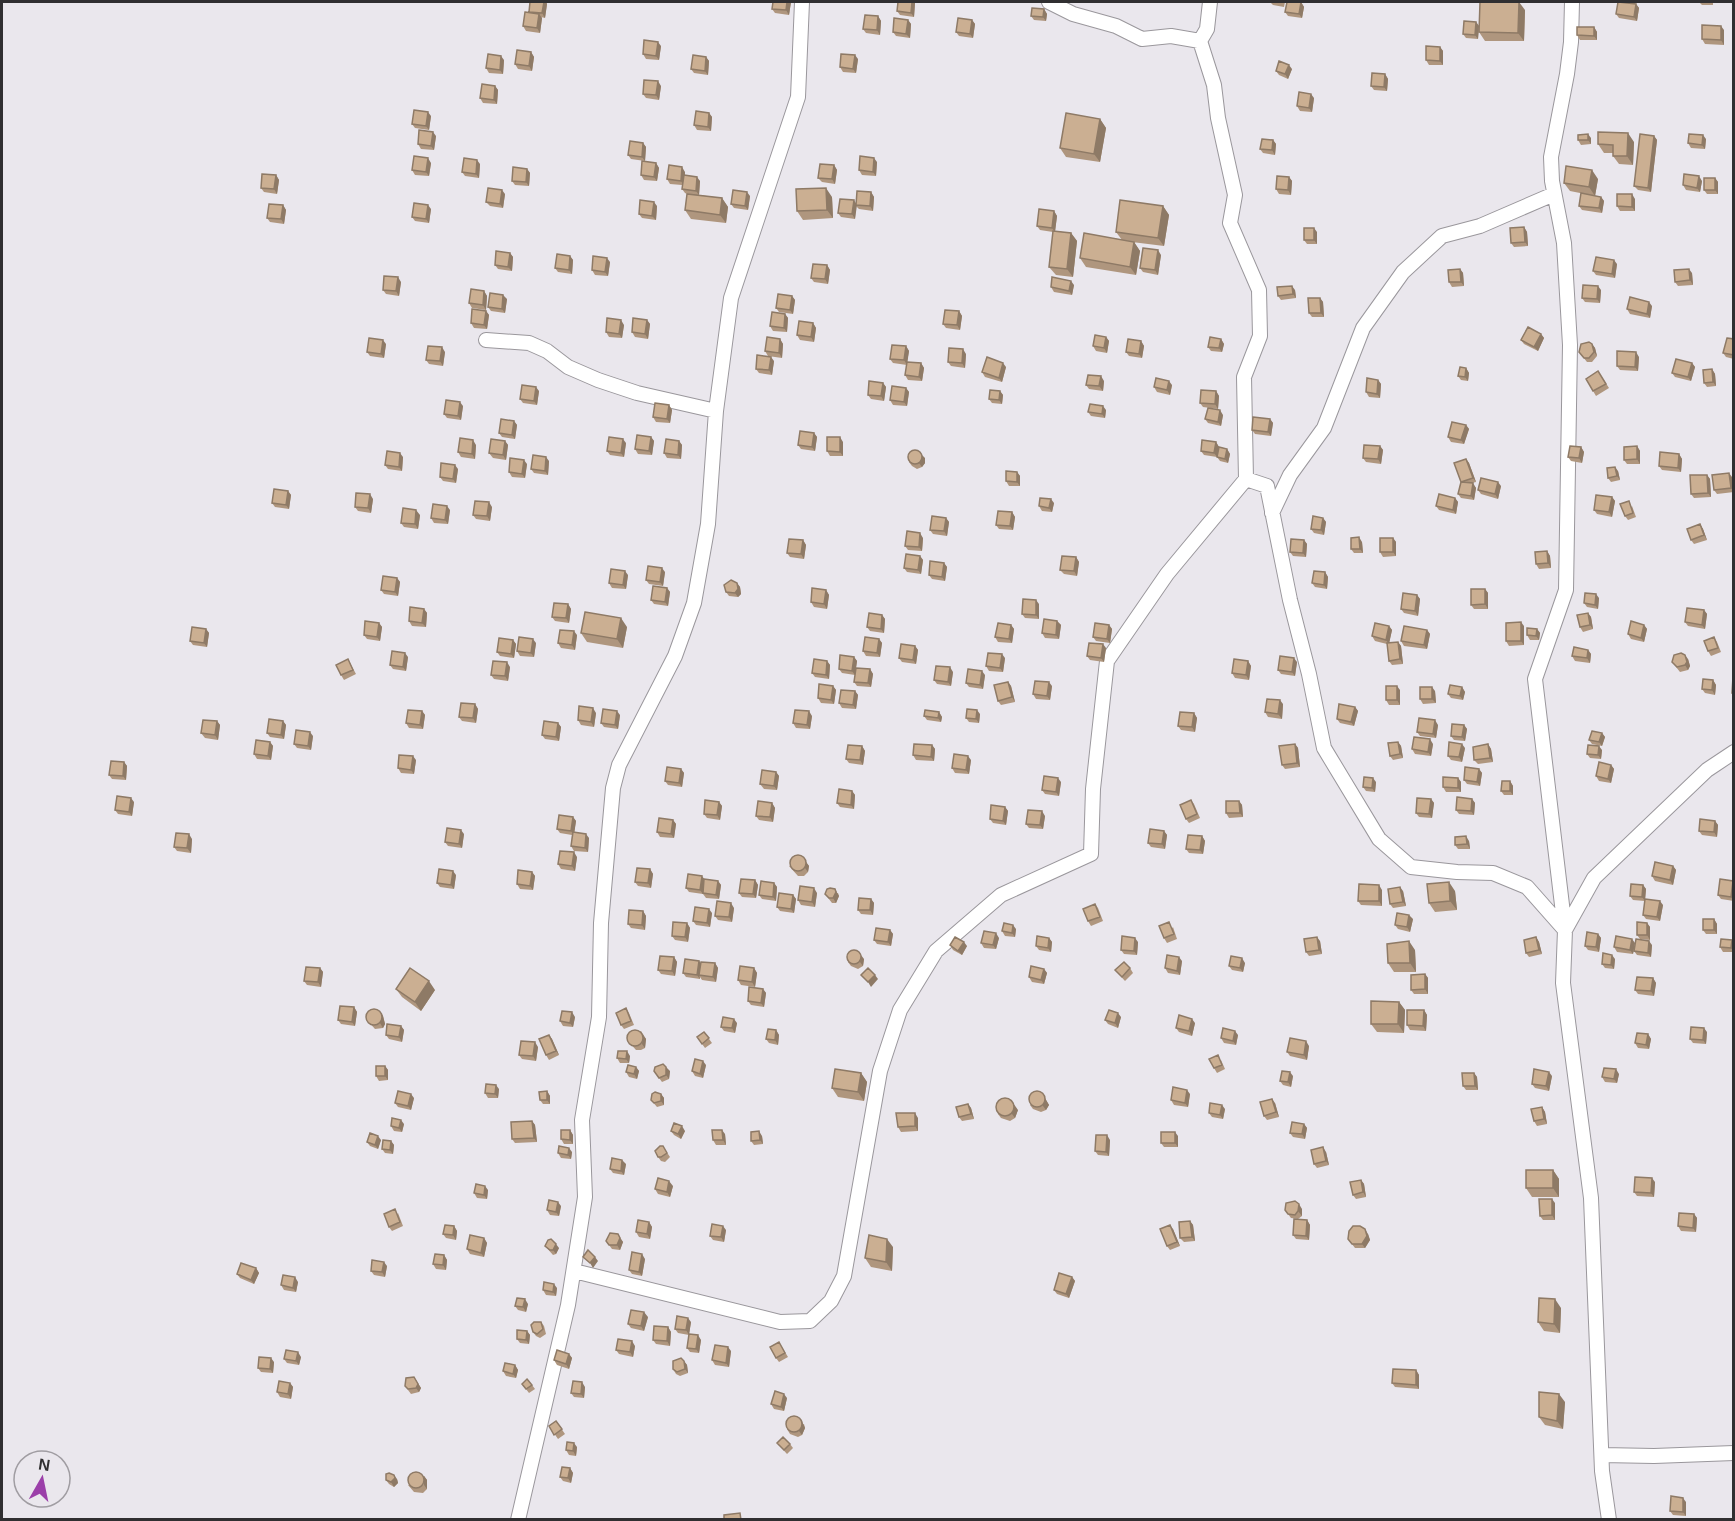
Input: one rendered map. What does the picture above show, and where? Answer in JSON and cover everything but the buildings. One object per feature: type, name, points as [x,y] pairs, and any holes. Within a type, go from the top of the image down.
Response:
[{"type":"street","points":[[518,1520],[568,1305],[585,1197],[582,1120],[599,1017],[601,923],[613,788],[619,765],[675,656],[694,603],[708,524],[716,411],[731,298],[798,98],[802,2]]},
{"type":"street","points":[[1049,2],[1073,14],[1116,26],[1142,39],[1171,36],[1200,41]]},
{"type":"street","points":[[574,1271],[780,1322],[810,1321],[831,1301],[844,1276],[880,1071],[900,1010],[936,951],[1001,895],[1091,854],[1093,789],[1107,661],[1167,574],[1246,479],[1244,377],[1260,336],[1259,290],[1230,223],[1235,195],[1218,118],[1214,85],[1200,41],[1207,29],[1209,2]]},
{"type":"street","points":[[1572,2],[1567,74],[1551,157],[1552,182],[1564,243],[1570,345],[1566,590],[1535,679],[1565,930],[1563,983],[1591,1198],[1602,1471],[1609,1520]]},
{"type":"street","points":[[1272,513],[1290,474],[1324,428],[1363,328],[1403,272],[1442,236],[1480,226],[1554,194]]},
{"type":"street","points":[[486,340],[529,343],[547,351],[568,368],[598,380],[637,393],[716,411]]},
{"type":"street","points":[[1246,479],[1267,486],[1324,748],[1379,839],[1411,867],[1493,873],[1527,887],[1565,930]]},
{"type":"street","points":[[1565,930],[1594,878],[1707,770],[1734,752]]},
{"type":"street","points":[[1602,1455],[1734,1453]]}]
